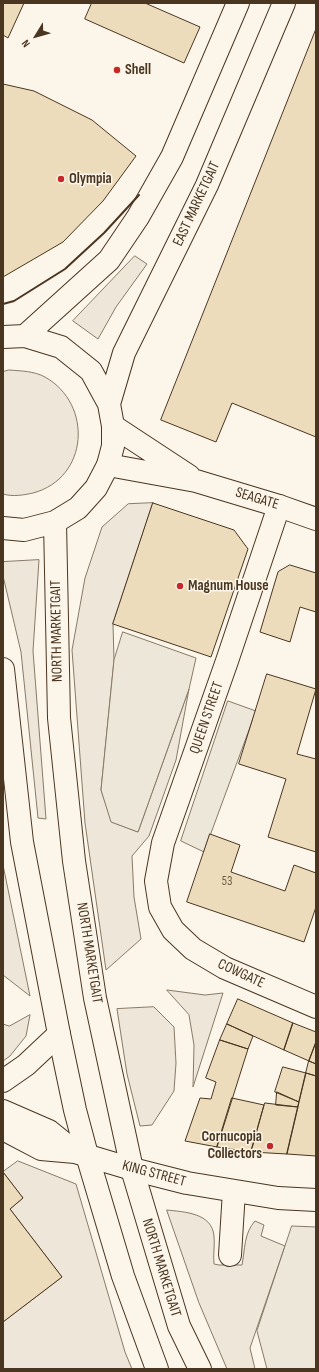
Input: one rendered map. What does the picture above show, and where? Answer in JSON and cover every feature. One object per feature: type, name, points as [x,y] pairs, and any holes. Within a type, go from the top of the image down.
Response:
[{"type":"main road","points":[[25,336],[108,260],[138,217],[172,157],[238,3]]},
{"type":"main road","name":"EAST MARKETGAIT","points":[[109,404],[124,353],[207,185],[284,3]]},
{"type":"main road","points":[[3,337],[25,336],[61,347],[67,351],[91,371],[109,404],[113,426],[113,446],[108,465],[96,488],[78,508],[55,522],[24,530],[3,528]]},
{"type":"main road","name":"SEAGATE","points":[[113,426],[196,481]]},
{"type":"main road","name":"SEAGATE","points":[[108,465],[196,481],[279,506],[316,519]]},
{"type":"main road","name":"QUEEN STREET","points":[[174,930],[160,907],[156,880],[163,843],[227,661],[279,506]]},
{"type":"main road","name":"NORTH MARKETGAIT","points":[[55,522],[60,718],[74,861],[95,998],[132,1169],[179,1326],[200,1369]]},
{"type":"main road","points":[[3,669],[22,842],[81,1153],[123,1276],[157,1369]]},
{"type":"main road","name":"COWGATE","points":[[174,930],[192,949],[225,968],[316,1007]]},
{"type":"main road","points":[[3,1081],[26,1065],[59,1034]]},
{"type":"main road","name":"KING STREET","points":[[3,1111],[49,1131],[81,1153]]},
{"type":"main road","name":"KING STREET","points":[[3,1129],[41,1149],[81,1153],[132,1169],[187,1183],[278,1198],[316,1200]]},
{"type":"main road","points":[[230,1255],[234,1191]]},
{"type":"shaded area","points":[[135,256],[147,264],[116,307],[98,339],[73,321]]},
{"type":"shaded area","points":[[9,370],[32,372],[41,375],[61,389],[71,404],[77,422],[78,440],[74,457],[65,472],[52,485],[33,493],[18,495],[3,494],[3,372]]},
{"type":"shaded area","points":[[153,503],[113,624],[114,660],[101,790],[112,822],[138,832],[189,689],[176,760],[149,836],[132,856],[134,897],[141,939],[106,970],[85,823],[72,650],[85,578],[102,527],[128,504]]},
{"type":"shaded area","points":[[39,560],[33,651],[46,819],[38,818],[21,652],[3,576],[3,562]]},
{"type":"shaded area","points":[[123,632],[196,658],[189,689],[138,832],[111,822],[101,790],[114,660]]},
{"type":"shaded area","points":[[228,701],[256,711],[204,852],[181,841]]},
{"type":"shaded area","points":[[3,865],[30,996],[3,975]]},
{"type":"shaded area","points":[[167,990],[205,995],[223,993],[193,1087],[194,1045],[189,1015]]},
{"type":"shaded area","points":[[154,1007],[174,1027],[176,1063],[174,1091],[152,1125],[140,1126],[127,1074],[117,1009]]},
{"type":"shaded area","points":[[30,1015],[26,1036],[10,1056],[3,1061],[3,1024],[9,1026]]},
{"type":"shaded area","points":[[18,1161],[76,1184],[125,1352],[132,1369],[3,1369],[3,1322],[62,1277],[10,1209],[23,1198],[3,1172]]},
{"type":"shaded area","points":[[167,1210],[196,1215],[203,1218],[208,1223],[212,1228],[214,1236],[214,1264],[242,1265],[247,1236],[255,1221],[264,1225],[261,1236],[285,1246],[250,1348],[255,1369],[227,1369],[199,1303]]},
{"type":"shaded area","points":[[292,1226],[316,1227],[316,1369],[267,1369],[257,1331]]},
{"type":"building","points":[[3,3],[24,3],[8,38],[3,35]]},
{"type":"building","points":[[92,3],[145,3],[200,27],[184,63],[85,19]]},
{"type":"building","points":[[316,29],[316,437],[232,403],[216,442],[161,420]]},
{"type":"building","name":"Olympia","points":[[3,84],[34,91],[92,120],[136,156],[103,201],[63,242],[3,277]]},
{"type":"building","name":"Magnum House","points":[[153,503],[234,530],[248,549],[211,657],[113,624]]},
{"type":"building","points":[[290,565],[316,573],[316,612],[300,607],[290,642],[260,632],[278,572]]},
{"type":"building","points":[[267,674],[316,689],[297,754],[316,759],[316,852],[268,837],[286,779],[239,764]]},
{"type":"building","points":[[210,834],[240,845],[231,872],[285,891],[294,865],[316,873],[316,907],[304,942],[187,902]]},
{"type":"building","points":[[238,999],[293,1023],[284,1050],[227,1024]]},
{"type":"building","points":[[293,1023],[316,1032],[316,1042],[309,1061],[284,1050]]},
{"type":"building","points":[[227,1024],[253,1036],[248,1049],[220,1040]]},
{"type":"building","points":[[220,1040],[248,1049],[217,1147],[185,1141],[200,1098],[211,1099],[216,1082],[206,1078]]},
{"type":"building","points":[[316,1042],[316,1064],[309,1061]]},
{"type":"building","points":[[309,1061],[316,1064],[316,1076],[306,1073]]},
{"type":"building","points":[[283,1067],[306,1073],[299,1102],[275,1092]]},
{"type":"building","points":[[306,1073],[316,1076],[316,1156],[287,1154]]},
{"type":"building","points":[[277,1092],[299,1102],[298,1107],[276,1105]]},
{"type":"building","points":[[232,1098],[264,1105],[251,1152],[217,1147]]},
{"type":"building","points":[[265,1103],[298,1107],[287,1154],[251,1152]]},
{"type":"building","points":[[3,1172],[23,1198],[10,1209],[62,1277],[3,1322]]},
{"type":"wall","points":[[3,304],[14,301],[65,269],[104,233],[139,195]]},
{"type":"place","name":"Shell","points":[[117,70]]},
{"type":"place","name":"Olympia","points":[[61,179]]},
{"type":"place","name":"Magnum House","points":[[180,586]]},
{"type":"place","name":"Cornucopia Collectors","points":[[270,1146]]}]
